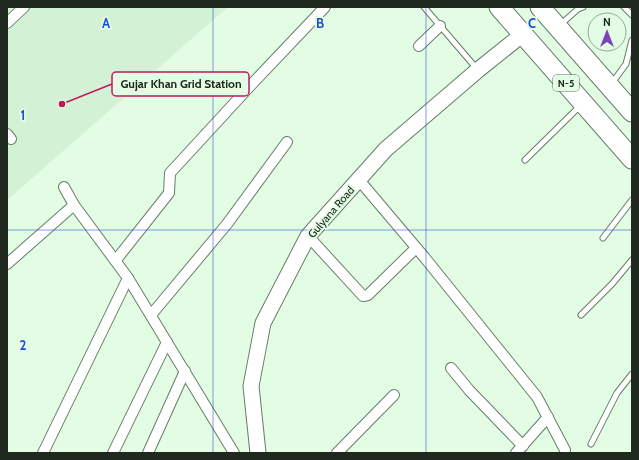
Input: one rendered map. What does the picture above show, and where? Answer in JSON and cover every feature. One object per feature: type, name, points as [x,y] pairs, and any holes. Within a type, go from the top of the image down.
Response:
[{"type":"highway","name":"N-5","points":[[499,7],[632,159]]},
{"type":"highway","name":"N-5","points":[[549,17],[632,112]]},
{"type":"highway","points":[[523,34],[549,17]]},
{"type":"main road","name":"Gulyana Road","points":[[258,453],[251,386],[263,323],[308,236],[386,149],[478,70],[523,34]]},
{"type":"street","points":[[7,22],[24,7]]},
{"type":"street","points":[[116,260],[169,193],[170,173],[251,85],[326,7]]},
{"type":"street","points":[[419,46],[440,26]]},
{"type":"street","points":[[151,315],[227,224],[287,142]]},
{"type":"street","points":[[359,180],[537,397],[565,450]]},
{"type":"street","points":[[64,187],[74,205],[128,278],[234,453]]},
{"type":"street","points":[[7,264],[74,205]]},
{"type":"street","points":[[308,236],[363,296],[368,295],[416,248]]},
{"type":"street","points":[[43,453],[128,278]]},
{"type":"street","points":[[113,453],[167,342]]},
{"type":"street","points":[[452,368],[520,449],[548,417]]},
{"type":"street","points":[[148,453],[185,371]]},
{"type":"street","points":[[337,453],[394,395]]},
{"type":"lane","points":[[424,7],[478,70]]},
{"type":"lane","points":[[549,17],[583,7]]},
{"type":"lane","points":[[624,7],[632,15]]},
{"type":"lane","points":[[610,86],[626,64],[632,40]]},
{"type":"lane","points":[[524,160],[583,103]]},
{"type":"lane","points":[[603,238],[632,200]]},
{"type":"lane","points":[[581,315],[612,284],[632,260]]},
{"type":"lane","points":[[591,444],[617,393],[632,374]]},
{"type":"shaded area","points":[[7,7],[228,7],[7,200]]},
{"type":"place","name":"Gujar Khan Grid Station","points":[[62,104]]}]
